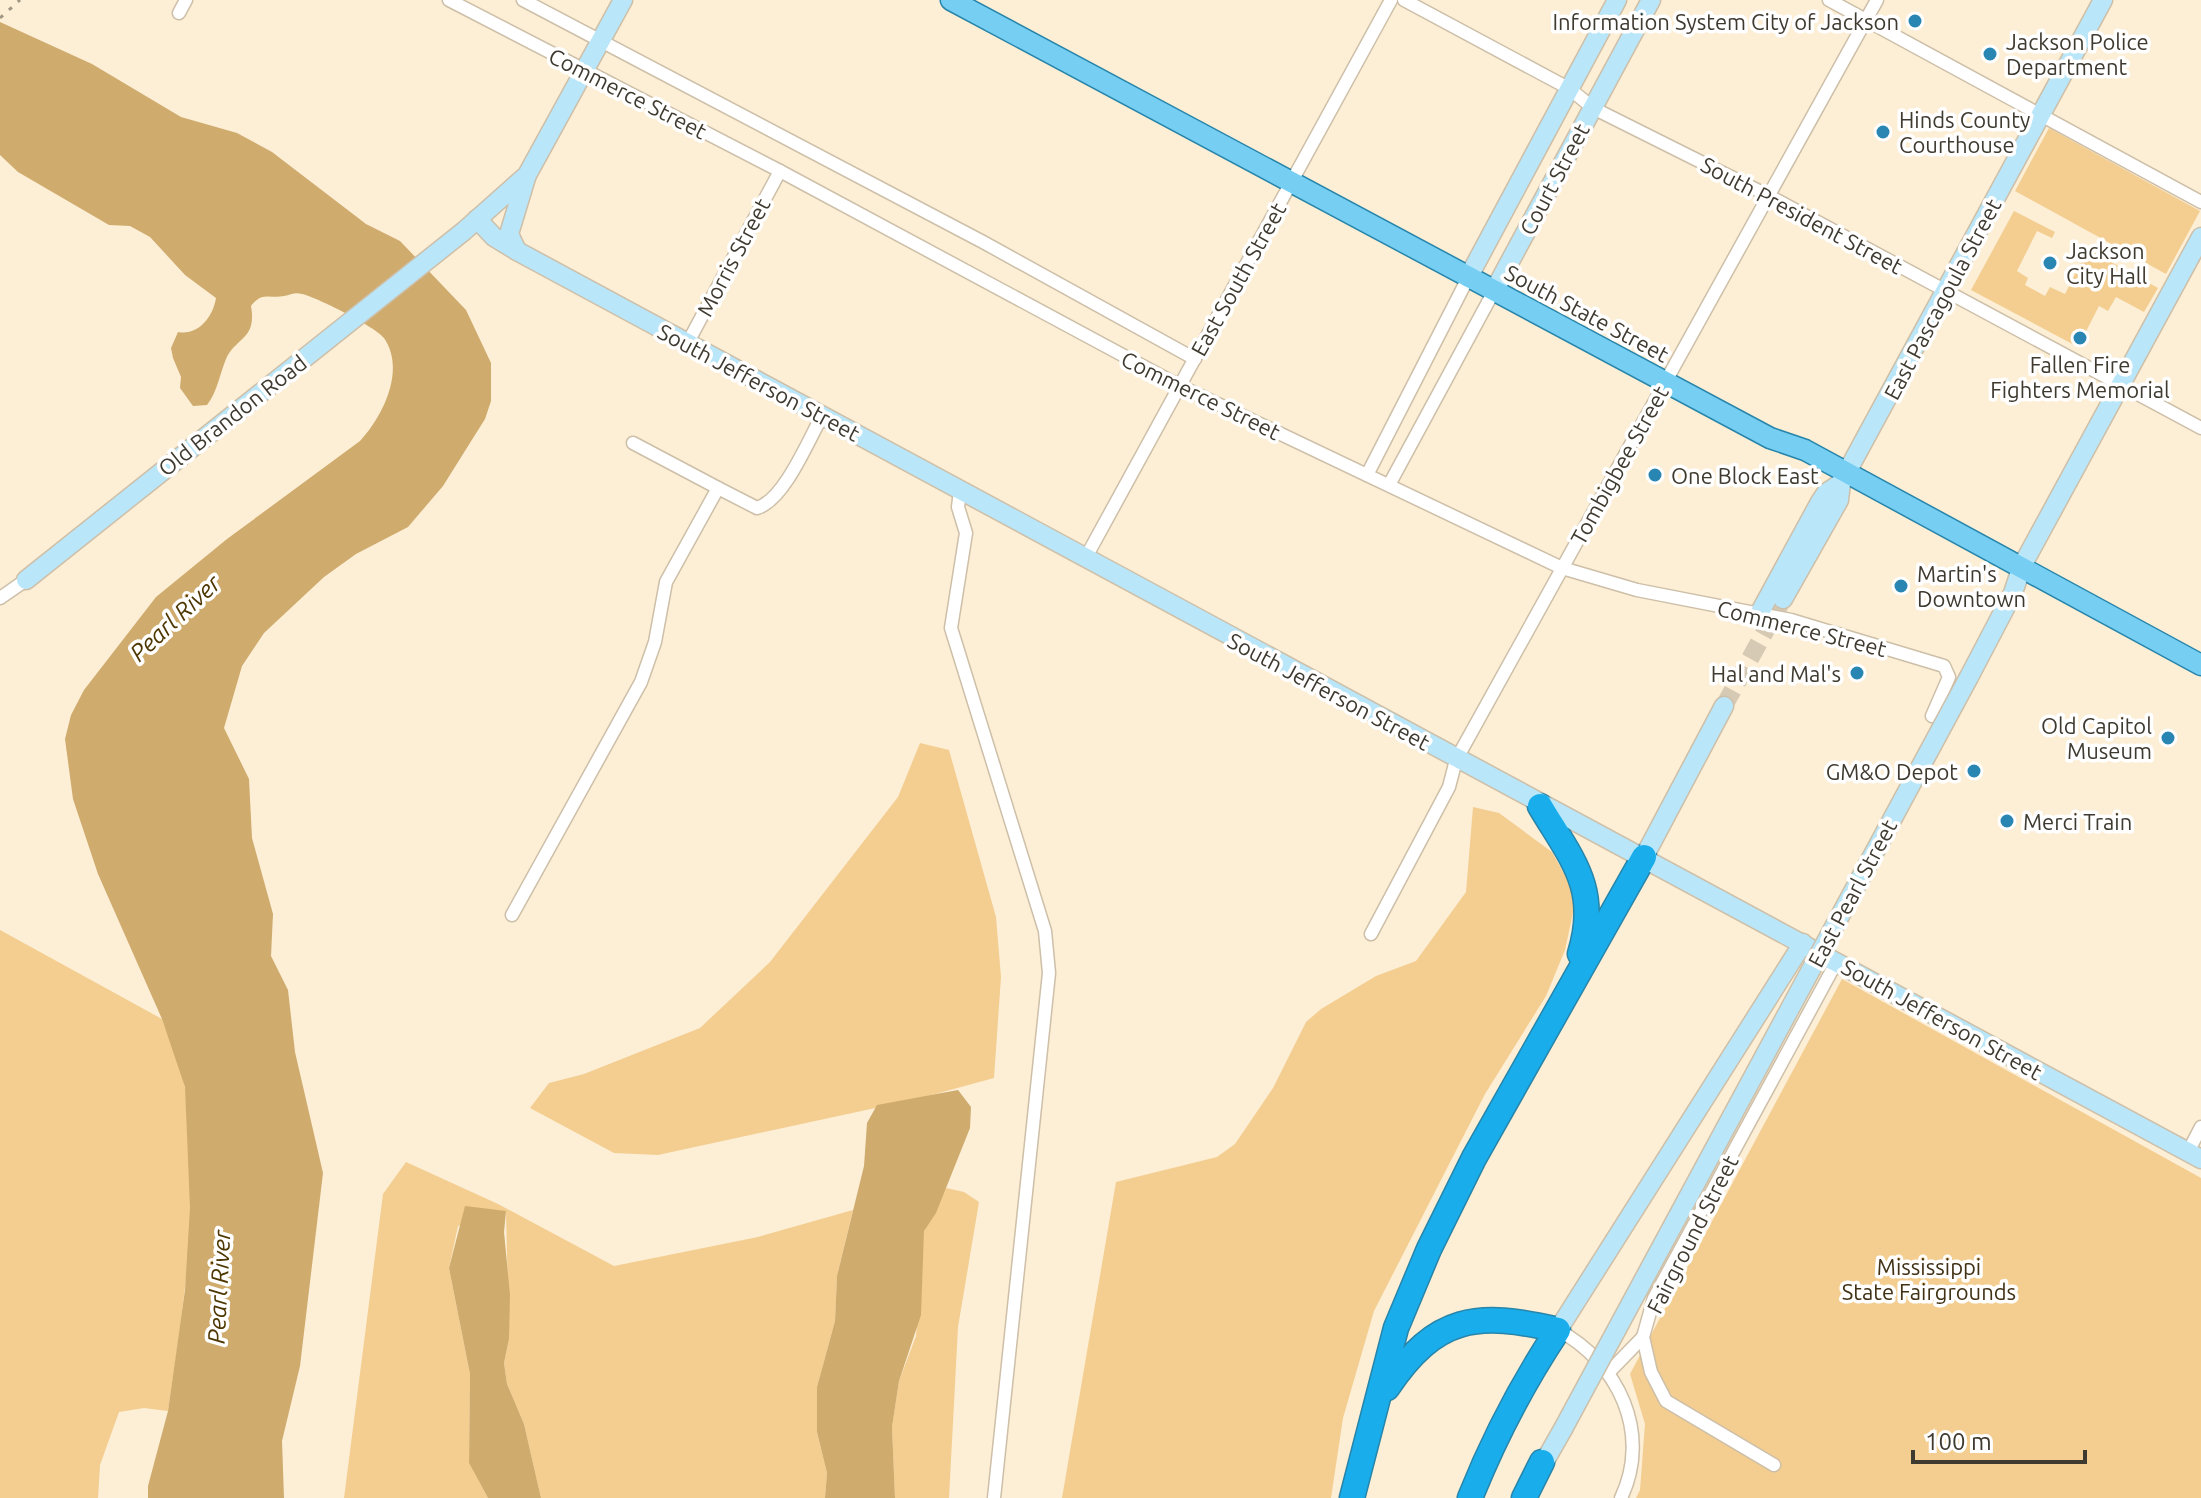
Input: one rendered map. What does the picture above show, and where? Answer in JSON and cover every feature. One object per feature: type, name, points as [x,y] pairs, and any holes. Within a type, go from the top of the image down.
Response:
[{"type":"highway","points":[[1540,806],[1579,867],[1588,898],[1587,931],[1569,990]]},
{"type":"highway","points":[[1352,1498],[1396,1328],[1429,1249],[1474,1158],[1644,857]]},
{"type":"highway","points":[[1375,1407],[1406,1360],[1449,1328],[1478,1320],[1506,1318],[1558,1330],[1524,1381],[1503,1421],[1470,1498]]},
{"type":"highway","points":[[1526,1498],[1542,1462]]},
{"type":"main road","name":"South State Street","points":[[951,0],[1290,184],[1845,478],[2022,566],[2036,578],[2201,665]]},
{"type":"street","points":[[179,13],[186,0]]},
{"type":"street","name":"Commerce Street","points":[[449,0],[780,171],[1180,386],[1562,568],[1637,590],[1759,614],[1944,666],[1949,677],[1932,716]]},
{"type":"street","name":"Commerce Street","points":[[523,0],[983,242],[1195,359]]},
{"type":"street","points":[[517,251],[509,234],[527,175],[623,0]]},
{"type":"street","name":"East South Street","points":[[1085,559],[1391,0]]},
{"type":"street","name":"South President Street","points":[[1404,0],[1570,89],[1593,108],[1769,196],[2201,428]]},
{"type":"street","name":"Court Street","points":[[1367,475],[1617,0]]},
{"type":"street","name":"Court Street","points":[[1389,485],[1651,0]]},
{"type":"street","points":[[1829,0],[2201,202]]},
{"type":"street","name":"Tombigbee Street","points":[[1371,934],[1449,787],[1456,760],[1877,0]]},
{"type":"street","name":"East Pascagoula Street","points":[[1783,599],[1839,500],[1845,478],[2103,0]]},
{"type":"street","name":"Morris Street","points":[[687,344],[780,171]]},
{"type":"street","name":"Old Brandon Road","points":[[0,598],[471,225],[527,175]]},
{"type":"street","name":"South Jefferson Street","points":[[471,225],[1540,806],[1644,857],[2194,1155]]},
{"type":"street","name":"East Pearl Street","points":[[1542,1462],[1563,1429],[1969,677],[2013,593],[2022,566],[2123,386],[2201,237]]},
{"type":"street","points":[[633,443],[757,508],[765,506],[779,492],[822,416]]},
{"type":"street","points":[[1759,614],[1820,502],[1845,478]]},
{"type":"street","points":[[512,915],[641,682],[655,642],[666,582],[718,488]]},
{"type":"street","points":[[960,491],[958,507],[966,533],[951,628],[1045,931],[1049,973],[994,1498]]},
{"type":"street","points":[[1644,857],[1724,706]]},
{"type":"street","points":[[1621,1498],[1632,1467],[1633,1445],[1624,1403],[1610,1371],[1586,1347],[1558,1330],[1803,943]]},
{"type":"street","name":"Fairground Street","points":[[1774,1465],[1666,1401],[1651,1372],[1643,1337],[1654,1298],[1837,961]]},
{"type":"street","points":[[2194,1155],[2201,1127]]},
{"type":"street","points":[[1610,1371],[1643,1337]]},
{"type":"green space","points":[[2049,128],[2200,211],[2166,274],[2015,191]]},
{"type":"green space","points":[[2014,211],[2055,232],[2052,238],[2037,231],[2017,271],[2028,278],[2025,285],[2045,296],[2050,287],[2065,294],[2084,256],[2071,249],[2075,242],[2158,288],[2144,312],[2116,297],[2108,311],[2099,306],[2078,347],[1971,290]]},
{"type":"green space","points":[[920,743],[949,750],[996,917],[1001,977],[994,1078],[917,1099],[658,1155],[614,1153],[530,1108],[549,1083],[584,1074],[700,1028],[770,962],[898,797]]},
{"type":"green space","points":[[1473,807],[1499,813],[1552,852],[1572,888],[1574,908],[1565,950],[1546,996],[1485,1094],[1374,1311],[1343,1418],[1331,1498],[1062,1498],[1116,1182],[1217,1157],[1235,1144],[1273,1088],[1306,1022],[1321,1009],[1376,976],[1416,961],[1466,892]]},
{"type":"green space","points":[[0,930],[162,1019],[185,1088],[190,1126],[192,1207],[185,1291],[168,1411],[144,1408],[119,1412],[100,1465],[98,1498],[0,1498]]},
{"type":"green space","name":"Mississippi State Fairgrounds","points":[[1842,979],[2201,1178],[2201,1498],[1636,1498],[1640,1490],[1645,1424],[1630,1374]]},
{"type":"green space","points":[[406,1162],[498,1204],[614,1266],[758,1237],[853,1210],[837,1276],[835,1321],[817,1387],[817,1432],[827,1473],[825,1498],[541,1498],[524,1424],[507,1384],[504,1363],[509,1339],[506,1211],[458,1226],[449,1268],[470,1374],[469,1463],[488,1498],[344,1498],[383,1194]]},
{"type":"green space","points":[[946,1188],[964,1192],[979,1202],[958,1327],[949,1498],[895,1498],[892,1427],[899,1381],[916,1336],[924,1231]]},
{"type":"water","name":"Pearl River","points":[[0,22],[92,64],[181,117],[237,133],[272,152],[366,224],[400,241],[466,310],[491,363],[491,401],[485,419],[443,486],[408,527],[356,554],[324,577],[264,633],[242,666],[224,728],[249,779],[252,838],[273,914],[271,956],[288,990],[295,1052],[323,1173],[300,1366],[282,1441],[284,1498],[148,1498],[148,1486],[168,1411],[185,1290],[190,1208],[185,1087],[162,1019],[98,874],[73,799],[65,739],[71,715],[84,690],[156,597],[369,431],[384,406],[393,364],[384,338],[358,320],[299,293],[263,297],[251,306],[251,326],[226,359],[211,399],[207,405],[193,406],[180,388],[181,377],[171,348],[178,332],[192,331],[203,324],[212,312],[216,298],[185,275],[150,237],[130,226],[109,225],[18,172],[0,155]]},
{"type":"water","points":[[958,1090],[971,1107],[970,1128],[936,1213],[924,1231],[921,1315],[899,1381],[892,1427],[895,1498],[825,1498],[827,1473],[817,1432],[817,1387],[835,1321],[837,1276],[864,1166],[867,1123],[877,1105]]},
{"type":"water","points":[[465,1206],[506,1211],[504,1232],[510,1295],[509,1339],[504,1363],[507,1384],[524,1424],[541,1498],[488,1498],[469,1463],[470,1374],[449,1268]]},
{"type":"tunnel","points":[[1724,706],[1783,599]]},
{"type":"railway","points":[[0,18],[20,0]]},
{"type":"place","name":"Information System City of Jackson","points":[[1915,21]]},
{"type":"place","name":"Jackson Police Department","points":[[1990,54]]},
{"type":"place","name":"Hinds County Courthouse","points":[[1883,132]]},
{"type":"place","name":"Jackson City Hall","points":[[2050,263]]},
{"type":"place","name":"Fallen Fire Fighters Memorial","points":[[2080,338]]},
{"type":"place","name":"One Block East","points":[[1655,475]]},
{"type":"place","name":"Martin's Downtown","points":[[1901,586]]},
{"type":"place","name":"Hal and Mal's","points":[[1857,673]]},
{"type":"place","name":"Old Capitol Museum","points":[[2168,738]]},
{"type":"place","name":"GM&O Depot","points":[[1974,771]]},
{"type":"place","name":"Merci Train","points":[[2007,821]]}]
